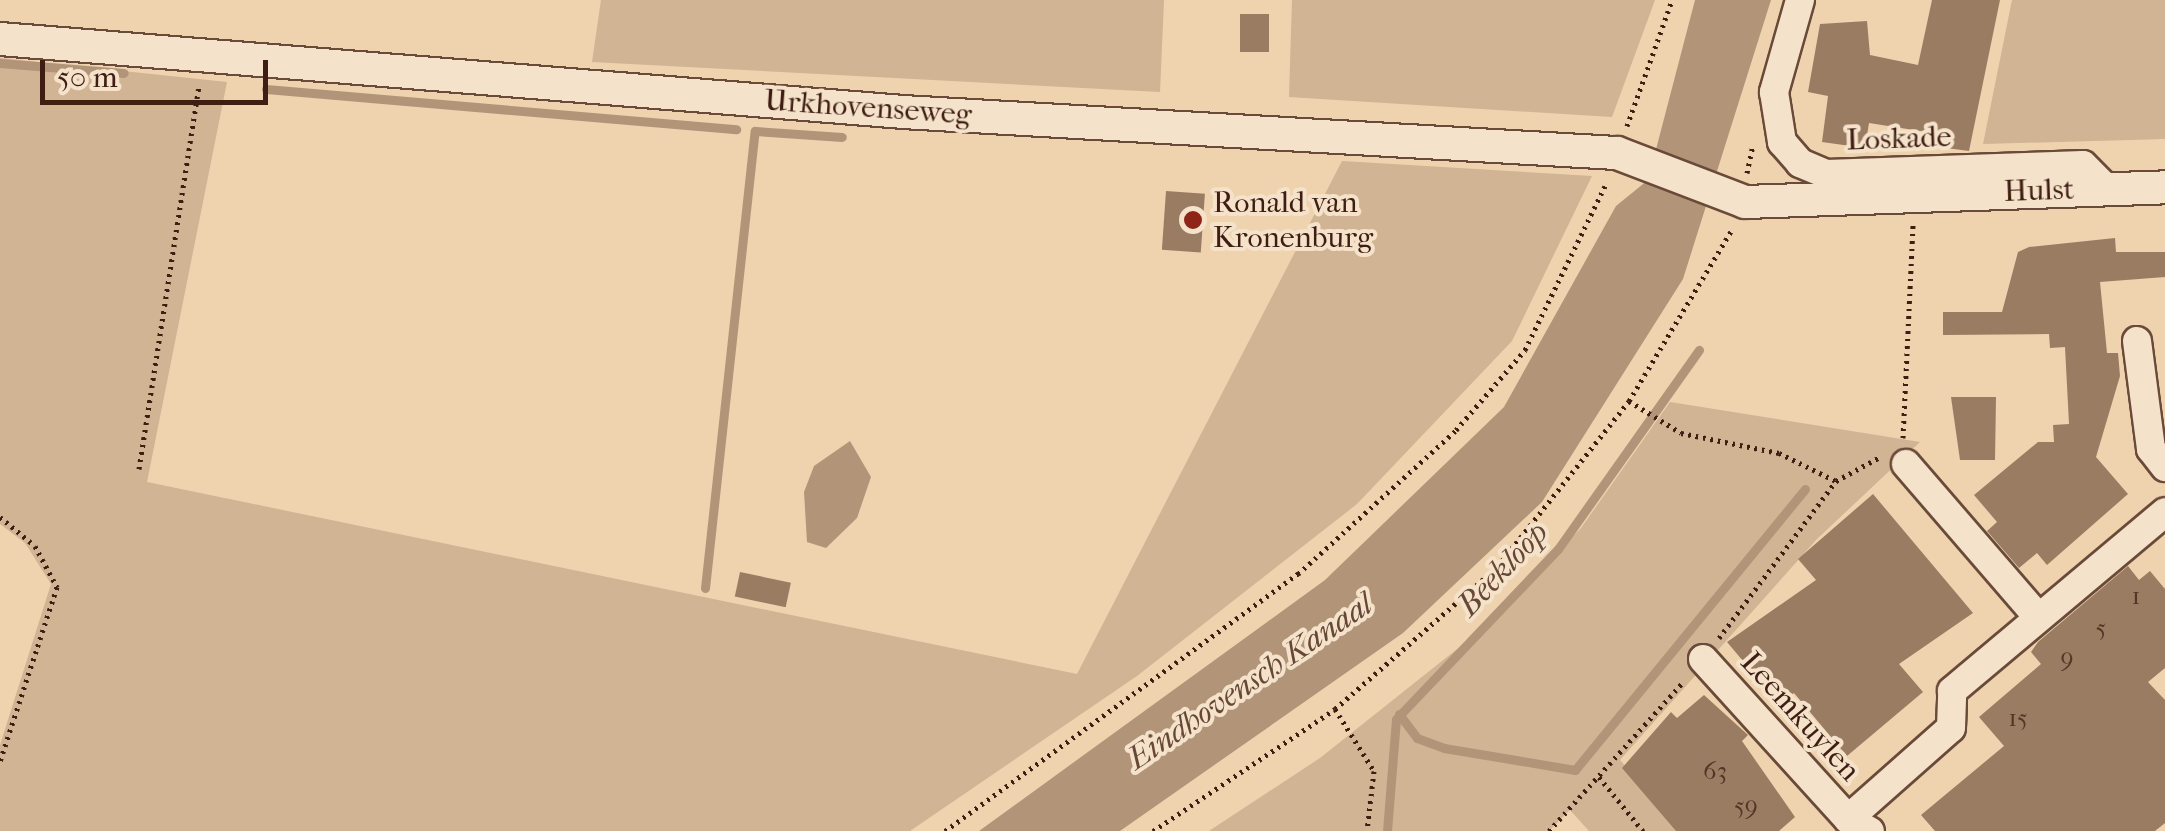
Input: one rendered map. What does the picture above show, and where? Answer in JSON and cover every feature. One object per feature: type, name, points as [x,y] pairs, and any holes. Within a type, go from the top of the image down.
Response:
[{"type":"street","name":"Loskade","points":[[1800,0],[1774,92],[1782,142],[1800,164],[1826,174],[2083,165],[2108,188]]},
{"type":"street","name":"Urkhovenseweg","points":[[0,39],[208,59],[1624,156],[1737,200]]},
{"type":"street","name":"Hulst","points":[[1737,200],[2165,187]]},
{"type":"street","points":[[2137,341],[2152,449],[2165,468]]},
{"type":"street","points":[[1898,454],[2038,616]]},
{"type":"street","name":"Leemkuylen","points":[[1704,658],[1859,825],[1951,728],[1952,691],[2165,512]]},
{"type":"path","points":[[944,831],[1298,574],[1456,430],[1525,350],[1624,156],[1672,0]]},
{"type":"path","points":[[139,469],[186,132],[208,59]]},
{"type":"path","points":[[1549,831],[1704,658],[1836,481],[1898,454],[1914,197]]},
{"type":"path","points":[[1153,831],[1335,709],[1497,567],[1629,401],[1737,200]]},
{"type":"path","points":[[1629,401],[1673,429],[1779,452],[1836,481]]},
{"type":"path","points":[[0,517],[35,546],[57,587],[0,761]]},
{"type":"path","points":[[1335,709],[1374,771],[1367,831]]},
{"type":"path","points":[[1600,778],[1643,831]]},
{"type":"shaded area","points":[[601,0],[1164,0],[1160,92],[592,62]]},
{"type":"shaded area","points":[[1292,0],[1655,0],[1612,117],[1289,97]]},
{"type":"shaded area","points":[[2012,0],[2165,0],[2165,139],[1983,144]]},
{"type":"shaded area","points":[[0,58],[227,82],[147,482],[1077,674],[1342,161],[1592,176],[1512,341],[1357,504],[1137,676],[910,831],[0,831],[0,745],[51,584],[25,543],[0,524]]},
{"type":"shaded area","points":[[1670,402],[1920,442],[1816,540],[1620,760],[1684,831],[1589,831],[1570,810],[1549,831],[1209,831],[1320,758],[1481,630],[1581,528]]},
{"type":"water","name":"Eindhovensch Kanaal","points":[[1695,0],[1771,0],[1683,279],[1542,502],[1403,633],[1120,831],[979,831],[1325,580],[1504,407],[1616,206],[1648,180]]},
{"type":"water","points":[[850,441],[871,477],[857,518],[826,548],[807,542],[804,492],[814,466]]},
{"type":"building","points":[[1932,0],[2000,0],[1969,151],[1931,146],[1933,133],[1869,123],[1865,148],[1822,142],[1828,96],[1808,92],[1820,24],[1867,21],[1870,55],[1918,65]]},
{"type":"building","points":[[1240,14],[1269,14],[1269,52],[1240,52]]},
{"type":"building","points":[[1166,191],[1205,194],[1201,253],[1162,250]]},
{"type":"building","points":[[2115,238],[2116,252],[2165,252],[2165,277],[2100,282],[2107,353],[2118,353],[2120,376],[2096,457],[2128,494],[2047,565],[2037,553],[2019,568],[1987,531],[1997,522],[1974,495],[2038,442],[2054,442],[2053,425],[2069,424],[2065,347],[2050,348],[2049,334],[1943,335],[1943,312],[2002,312],[2018,252],[2029,247]]},
{"type":"building","points":[[1951,397],[1996,397],[1995,460],[1960,460]]},
{"type":"building","points":[[1873,494],[1973,613],[1899,664],[1923,692],[1847,756],[1794,693],[1780,705],[1727,642],[1816,580],[1798,559]]},
{"type":"building","points":[[2128,566],[2139,580],[2150,571],[2165,589],[2165,668],[2148,682],[2165,700],[2165,823],[2155,831],[1935,831],[1921,815],[2004,746],[1979,717],[2041,664],[2031,652],[2038,642]]},
{"type":"building","points":[[740,572],[791,583],[786,607],[735,596]]},
{"type":"building","points":[[1704,695],[1748,735],[1742,741],[1795,817],[1779,831],[1676,831],[1622,768],[1671,712],[1677,718]]},
{"type":"waterway","points":[[0,63],[124,73]]},
{"type":"waterway","points":[[266,89],[736,129]]},
{"type":"waterway","points":[[705,588],[755,131],[842,137]]},
{"type":"waterway","name":"Beekloop","points":[[1387,831],[1396,719],[1558,549],[1699,350]]},
{"type":"waterway","points":[[1399,714],[1417,738],[1444,748],[1575,770],[1805,489]]},
{"type":"place","name":"Ronald van Kronenburg","points":[[1193,220]]}]
